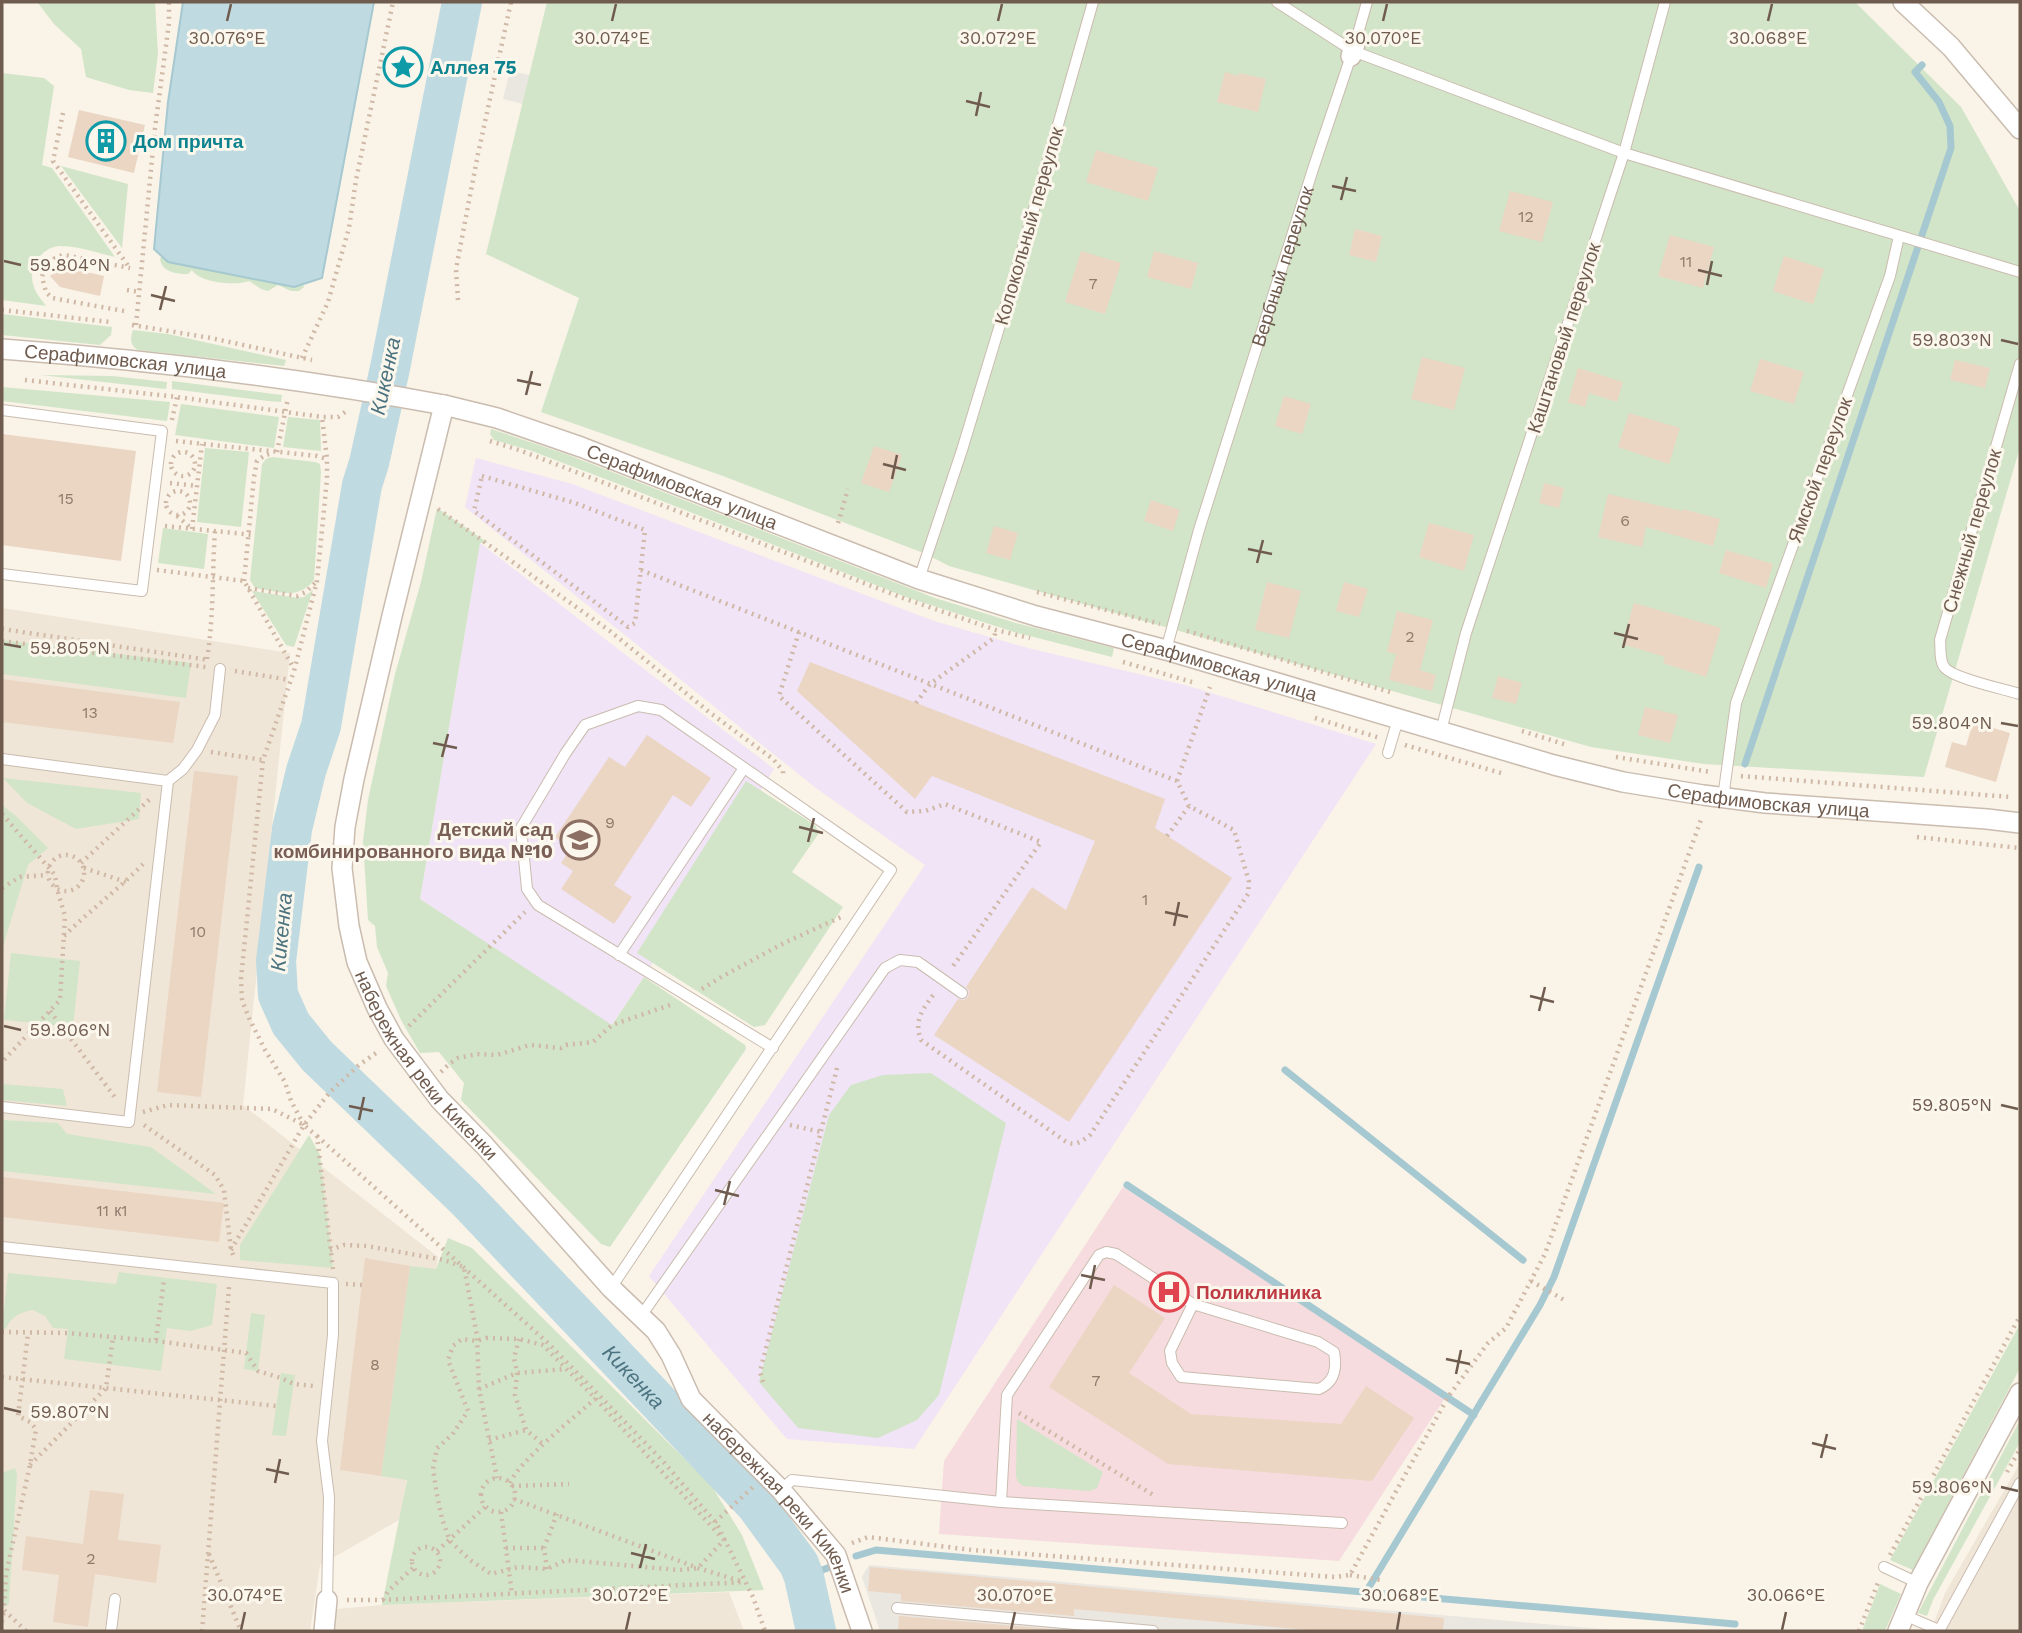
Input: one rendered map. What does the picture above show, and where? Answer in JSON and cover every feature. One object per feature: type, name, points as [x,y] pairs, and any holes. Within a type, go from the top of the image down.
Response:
[{"type":"street","points":[[1903,2],[1951,47],[2020,129]]},
{"type":"street","name":"Серафимовская улица","points":[[2,349],[118,356],[263,376],[417,400],[497,418],[581,447],[919,579],[1037,616],[1166,650],[1554,765],[1623,782],[1778,804],[2020,823]]},
{"type":"street","name":"набережная реки Кикенки","points":[[443,405],[345,827],[342,868],[349,926],[358,962],[377,1008],[394,1039],[440,1100],[484,1145],[611,1288],[656,1331],[671,1355],[691,1399],[780,1490],[836,1555],[862,1631]]},
{"type":"street","points":[[1901,1623],[1918,1583],[2020,1393]]},
{"type":"street","points":[[324,1631],[331,1600]]},
{"type":"lane","name":"Колокольный переулок","points":[[919,579],[962,450],[1016,272],[1093,2]]},
{"type":"lane","points":[[1277,2],[1353,50],[1624,153],[2020,272]]},
{"type":"lane","name":"Вербный переулок","points":[[1166,650],[1199,530],[1367,2]]},
{"type":"lane","name":"Каштановый переулок","points":[[1441,731],[1466,633],[1624,153],[1665,2]]},
{"type":"lane","name":"Ямской переулок","points":[[1723,798],[1736,703],[1890,276],[1899,236]]},
{"type":"lane","name":"Снежный переулок","points":[[2020,364],[1940,640],[1944,667],[1960,676],[2020,694]]},
{"type":"lane","points":[[2,410],[162,431],[142,591],[2,574]]},
{"type":"lane","points":[[2,1107],[129,1122],[133,1116],[168,781],[183,769],[191,758],[215,715],[220,669]]},
{"type":"lane","points":[[611,1288],[773,1048],[891,870],[661,710],[638,706],[585,725],[520,828],[527,889],[538,905],[773,1048]]},
{"type":"lane","points":[[1388,752],[1398,719]]},
{"type":"lane","points":[[2,759],[168,781]]},
{"type":"lane","points":[[619,955],[744,768]]},
{"type":"lane","points":[[641,1316],[885,968],[900,960],[918,962],[962,993]]},
{"type":"lane","points":[[2,1247],[334,1283],[333,1335],[322,1441],[329,1497],[331,1600]]},
{"type":"lane","points":[[1001,1502],[1007,1395],[1098,1255],[1106,1252],[1116,1254],[1193,1304],[1318,1342],[1334,1352],[1336,1364],[1332,1378],[1327,1385],[1319,1389],[1181,1377],[1172,1363],[1170,1350],[1193,1304]]},
{"type":"lane","points":[[780,1490],[792,1480],[1001,1502],[1342,1523]]},
{"type":"lane","points":[[1901,1623],[1940,1630],[2020,1483]]},
{"type":"lane","points":[[1886,1563],[1918,1583]]},
{"type":"lane","points":[[111,1631],[115,1599]]},
{"type":"lane","points":[[897,1608],[1153,1631]]},
{"type":"path","points":[[169,2],[140,292],[134,325],[211,338],[315,361]]},
{"type":"path","points":[[302,358],[328,302],[349,228],[358,169],[393,2]]},
{"type":"path","points":[[458,300],[456,270],[511,2]]},
{"type":"path","points":[[63,113],[52,161],[130,268],[62,256],[49,263],[44,270],[43,285],[52,298],[60,301],[124,311]]},
{"type":"path","points":[[127,290],[140,292]]},
{"type":"path","points":[[2,310],[111,323]]},
{"type":"path","points":[[25,380],[322,417],[338,416],[346,410]]},
{"type":"path","points":[[277,452],[289,396]]},
{"type":"path","points":[[171,429],[177,397]]},
{"type":"path","points":[[304,1125],[242,1000],[241,979],[263,760],[294,671],[317,581],[327,459],[322,417]]},
{"type":"path","points":[[170,440],[327,459]]},
{"type":"path","points":[[192,529],[197,465],[202,444]]},
{"type":"path","points":[[185,452],[192,456],[197,465],[191,473],[180,475],[173,471],[172,467],[174,456],[185,452]]},
{"type":"path","points":[[277,452],[265,455],[257,461],[244,581],[293,664],[294,671]]},
{"type":"path","points":[[180,475],[177,491],[170,495],[166,502],[168,509],[192,529]]},
{"type":"path","points":[[482,476],[575,503],[645,530],[641,570],[635,624],[628,627],[474,511],[482,476]]},
{"type":"path","points":[[166,483],[197,486]]},
{"type":"path","points":[[838,523],[848,489]]},
{"type":"path","points":[[177,491],[187,495],[190,505],[184,514],[177,515]]},
{"type":"path","points":[[436,508],[610,631],[709,712],[773,759],[783,771],[783,777]]},
{"type":"path","points":[[157,524],[251,535]]},
{"type":"path","points":[[2,629],[208,659],[212,629],[215,531]]},
{"type":"path","points":[[145,569],[244,581]]},
{"type":"path","points":[[641,570],[799,632],[930,684],[1177,781],[1189,806],[1234,830],[1249,882],[1248,894],[1090,1135],[1081,1142],[1074,1144],[1065,1141],[921,1040],[917,1030],[918,1018],[1041,842],[945,804],[925,811],[907,812],[779,696],[799,632]]},
{"type":"path","points":[[248,589],[297,596],[306,592],[317,581]]},
{"type":"path","points":[[1030,591],[1165,625]]},
{"type":"path","points":[[916,703],[930,684],[994,638],[996,630]]},
{"type":"path","points":[[1186,631],[1397,695]]},
{"type":"path","points":[[2,641],[290,680]]},
{"type":"path","points":[[1177,781],[1210,687]]},
{"type":"path","points":[[202,751],[263,760]]},
{"type":"path","points":[[83,865],[168,781]]},
{"type":"path","points":[[1167,836],[1189,806]]},
{"type":"path","points":[[2,814],[55,875],[65,916],[60,1000],[2,1062]]},
{"type":"path","points":[[1350,1575],[1448,1397],[1489,1343],[1506,1328],[1545,1254],[1702,817]]},
{"type":"path","points":[[83,865],[84,875],[79,886],[67,891],[52,885],[48,867],[53,859],[65,854],[77,858],[83,865],[126,882]]},
{"type":"path","points":[[64,937],[145,863]]},
{"type":"path","points":[[2,888],[20,877],[48,875]]},
{"type":"path","points":[[403,1031],[527,909]]},
{"type":"path","points":[[693,995],[752,960],[844,916]]},
{"type":"path","points":[[446,1067],[458,1058],[477,1054],[497,1055],[530,1045],[561,1048],[593,1042],[612,1025],[680,1001]]},
{"type":"path","points":[[50,1011],[133,1116],[215,1175],[224,1190],[231,1250],[304,1125],[330,1092],[359,1065],[385,1046]]},
{"type":"path","points":[[763,1382],[760,1372],[840,1059]]},
{"type":"path","points":[[133,1116],[168,1105],[272,1109],[304,1125],[546,1344],[661,1460],[715,1522],[753,1597],[765,1631]]},
{"type":"path","points":[[786,1124],[821,1132]]},
{"type":"path","points":[[317,1136],[333,1274]]},
{"type":"path","points":[[330,1250],[344,1245],[367,1246],[444,1260],[464,1268]]},
{"type":"path","points":[[156,1340],[166,1265]]},
{"type":"path","points":[[464,1268],[477,1341],[479,1389],[498,1478]]},
{"type":"path","points":[[202,1631],[225,1318],[231,1272]]},
{"type":"path","points":[[1531,1281],[1566,1301]]},
{"type":"path","points":[[1886,1563],[2020,1316]]},
{"type":"path","points":[[2,1332],[67,1333],[224,1349],[246,1353],[258,1371],[293,1384]]},
{"type":"path","points":[[2,1622],[6,1574],[36,1429],[30,1422],[18,1416],[28,1334]]},
{"type":"path","points":[[30,1465],[106,1388],[113,1337]]},
{"type":"path","points":[[486,1338],[519,1339],[546,1344],[567,1369],[597,1396],[724,1540],[698,1568],[679,1570],[566,1560],[547,1569],[519,1567],[492,1574],[470,1560],[450,1541],[442,1518],[433,1469],[437,1448],[452,1436],[468,1411],[448,1360],[453,1346],[462,1339],[477,1341],[486,1338]]},
{"type":"path","points":[[519,1339],[514,1358],[517,1373],[515,1395],[526,1430],[544,1445]]},
{"type":"path","points":[[479,1389],[517,1373],[567,1369]]},
{"type":"path","points":[[2,1377],[276,1406]]},
{"type":"path","points":[[569,1484],[512,1485],[505,1479],[490,1479],[482,1488],[481,1500],[485,1507],[492,1511],[500,1512],[508,1508],[514,1499],[512,1485],[515,1474],[597,1396]]},
{"type":"path","points":[[1015,1410],[1160,1499]]},
{"type":"path","points":[[489,1440],[526,1430]]},
{"type":"path","points":[[715,1522],[758,1482]]},
{"type":"path","points":[[514,1499],[698,1568],[745,1582]]},
{"type":"path","points":[[437,1551],[485,1507]]},
{"type":"path","points":[[500,1512],[512,1594]]},
{"type":"path","points":[[547,1569],[544,1548],[556,1514]]},
{"type":"path","points":[[849,1544],[867,1537],[972,1550],[1335,1577],[1350,1575],[1380,1580]]},
{"type":"path","points":[[429,1546],[437,1551],[440,1565],[434,1573],[420,1574],[413,1568],[411,1559],[420,1547],[429,1546]]},
{"type":"path","points":[[506,1549],[544,1548]]},
{"type":"path","points":[[207,1551],[241,1631]]},
{"type":"path","points":[[382,1600],[413,1568]]},
{"type":"path","points":[[1858,1631],[1879,1579]]},
{"type":"path","points":[[331,1600],[382,1600],[745,1582]]},
{"type":"path","points":[[4,1610],[26,1631]]},
{"type":"shaded area","points":[[510,71],[534,76],[527,105],[503,99]]},
{"type":"shaded area","points":[[476,458],[572,484],[934,621],[1028,648],[1185,685],[1376,744],[914,1449],[787,1439],[649,1276],[925,865],[816,788],[465,507]]},
{"type":"shaded area","name":"Детский сад комбинированного вида №10","points":[[480,543],[774,769],[611,1026],[420,899]]},
{"type":"shaded area","points":[[2,608],[290,653],[243,1105],[438,1257],[399,1520],[320,1565],[310,1631],[2,1631]]},
{"type":"shaded area","name":"Поликлиника","points":[[1123,1187],[1445,1398],[1339,1561],[939,1534],[944,1461]]},
{"type":"shaded area","points":[[2020,1463],[2020,1631],[1931,1631],[1945,1593]]},
{"type":"shaded area","points":[[869,1565],[1623,1631],[880,1631],[862,1577]]},
{"type":"shaded area","points":[[729,1592],[744,1631],[334,1631],[337,1609]]},
{"type":"green space","points":[[37,2],[155,2],[158,54],[153,93],[129,90],[86,77],[81,49],[54,24]]},
{"type":"green space","points":[[547,2],[1855,2],[1961,107],[2020,211],[2020,447],[1924,777],[1704,764],[1591,747],[949,566],[926,554],[723,476],[541,412],[579,298],[486,254]]},
{"type":"green space","points":[[2,73],[44,78],[54,86],[42,165],[52,168],[115,257],[67,246],[47,250],[37,260],[32,274],[35,290],[46,306],[2,300]]},
{"type":"green space","points":[[61,166],[128,184],[122,248]]},
{"type":"green space","points":[[168,254],[301,279],[304,287],[299,291],[291,291],[278,285],[268,291],[249,281],[210,281],[192,270],[188,274],[174,273],[161,263],[160,258]]},
{"type":"green space","points":[[2,314],[112,327],[111,335],[100,345],[2,335]]},
{"type":"green space","points":[[133,330],[168,334],[286,360],[284,366],[138,350],[131,341]]},
{"type":"green space","points":[[41,375],[112,376],[167,382],[166,389]]},
{"type":"green space","points":[[172,381],[282,395],[281,402],[172,389]]},
{"type":"green space","points":[[2,387],[170,402],[167,421],[2,401]]},
{"type":"green space","points":[[181,404],[279,417],[274,448],[175,435]]},
{"type":"green space","points":[[288,417],[320,420],[321,451],[283,447]]},
{"type":"green space","points":[[491,429],[566,454],[935,598],[1016,623],[1114,648],[1112,657],[1014,632],[906,597],[629,488],[529,450],[494,440],[490,434]]},
{"type":"green space","points":[[205,448],[249,452],[241,527],[197,522]]},
{"type":"green space","points":[[272,457],[320,464],[314,580],[301,591],[294,593],[255,588],[250,580],[262,464]]},
{"type":"green space","points":[[437,508],[488,543],[480,543],[420,899],[612,1025],[644,977],[745,1045],[746,1049],[610,1247],[601,1244],[461,1100],[464,1083],[439,1052],[420,1053],[386,986],[388,973],[377,947],[375,926],[368,920],[363,841],[368,800],[395,674],[421,582]]},
{"type":"green space","points":[[163,528],[208,534],[204,569],[158,563]]},
{"type":"green space","points":[[313,590],[294,647],[286,645],[252,591],[298,598]]},
{"type":"green space","points":[[2,640],[191,663],[186,698],[2,674]]},
{"type":"green space","points":[[3,778],[141,793],[139,819],[76,829],[27,803]]},
{"type":"green space","points":[[746,781],[815,825],[819,833],[792,872],[843,907],[765,1025],[754,1027],[637,953]]},
{"type":"green space","points":[[2,805],[48,848],[28,865],[2,957]]},
{"type":"green space","points":[[11,953],[80,961],[73,1027],[4,1020]]},
{"type":"green space","points":[[931,1073],[1006,1123],[939,1395],[917,1420],[878,1438],[798,1428],[759,1382],[829,1115],[851,1085],[883,1075]]},
{"type":"green space","points":[[2,1084],[63,1089],[67,1106],[2,1100]]},
{"type":"green space","points":[[2,1120],[58,1123],[67,1134],[151,1147],[216,1194],[2,1171]]},
{"type":"green space","points":[[309,1135],[320,1155],[333,1268],[240,1260],[240,1245]]},
{"type":"green space","points":[[448,1238],[472,1248],[711,1485],[742,1535],[764,1590],[382,1605],[407,1480],[381,1476],[410,1266],[436,1269]]},
{"type":"green space","points":[[119,1272],[217,1284],[212,1325],[191,1331],[167,1328],[161,1371],[64,1359],[68,1329],[53,1328],[45,1316],[33,1310],[17,1315],[6,1329],[2,1328],[8,1273],[116,1284]]},
{"type":"green space","points":[[251,1313],[265,1315],[258,1371],[244,1369]]},
{"type":"green space","points":[[2020,1324],[2020,1368],[1913,1570],[1890,1560]]},
{"type":"green space","points":[[281,1373],[295,1375],[286,1436],[272,1435]]},
{"type":"green space","points":[[1017,1419],[1103,1472],[1097,1488],[1090,1491],[1023,1486],[1018,1482]]},
{"type":"green space","points":[[2020,1420],[2020,1442],[1933,1600],[1927,1616],[1918,1613]]},
{"type":"green space","points":[[15,1468],[17,1475],[9,1604],[2,1608],[2,1473]]},
{"type":"green space","points":[[1880,1584],[1901,1594],[1885,1631],[1862,1631]]},
{"type":"water","points":[[183,2],[374,2],[322,278],[294,287],[168,262],[154,249],[168,102]]},
{"type":"water","points":[[360,440],[388,443],[391,451],[387,466],[355,457]]},
{"type":"building","points":[[1225,72],[1266,79],[1258,112],[1217,102]]},
{"type":"building","name":"Дом причта","points":[[79,110],[145,125],[134,173],[68,157]]},
{"type":"building","points":[[1096,150],[1158,168],[1148,201],[1086,182]]},
{"type":"building","points":[[1510,191],[1553,202],[1542,242],[1499,231]]},
{"type":"building","points":[[1355,229],[1382,236],[1376,262],[1349,255]]},
{"type":"building","points":[[1670,235],[1714,247],[1703,288],[1658,276]]},
{"type":"building","points":[[1081,251],[1121,263],[1105,314],[1065,302]]},
{"type":"building","points":[[1154,251],[1198,263],[1191,289],[1147,277]]},
{"type":"building","points":[[1784,256],[1824,269],[1813,304],[1773,291]]},
{"type":"building","points":[[64,267],[104,276],[100,296],[60,287],[50,276]]},
{"type":"building","points":[[1422,357],[1465,368],[1454,410],[1411,399]]},
{"type":"building","points":[[1760,359],[1804,372],[1794,404],[1750,391]]},
{"type":"building","points":[[1955,360],[1990,368],[1985,388],[1950,380]]},
{"type":"building","points":[[1578,368],[1623,382],[1617,402],[1589,393],[1585,407],[1568,402]]},
{"type":"building","points":[[1284,396],[1311,404],[1302,434],[1275,426]]},
{"type":"building","points":[[1629,413],[1680,428],[1669,464],[1618,447]]},
{"type":"building","points":[[2,434],[136,451],[121,561],[2,545]]},
{"type":"building","points":[[874,446],[902,455],[889,492],[861,483]]},
{"type":"building","points":[[1544,483],[1564,488],[1559,508],[1539,503]]},
{"type":"building","points":[[1608,494],[1720,519],[1713,546],[1646,527],[1642,547],[1598,537]]},
{"type":"building","points":[[1151,500],[1180,510],[1173,531],[1144,521]]},
{"type":"building","points":[[1429,523],[1474,535],[1464,571],[1419,557]]},
{"type":"building","points":[[994,526],[1018,533],[1010,560],[986,553]]},
{"type":"building","points":[[1726,550],[1773,564],[1766,588],[1719,573]]},
{"type":"building","points":[[1267,582],[1301,591],[1289,638],[1255,630]]},
{"type":"building","points":[[1344,582],[1368,589],[1359,617],[1336,611]]},
{"type":"building","points":[[1634,603],[1721,628],[1706,677],[1663,663],[1665,657],[1622,644]]},
{"type":"building","points":[[1397,611],[1433,620],[1420,670],[1436,675],[1432,691],[1389,680],[1396,654],[1387,652]]},
{"type":"building","points":[[810,662],[1165,799],[1155,828],[1232,878],[1069,1122],[934,1035],[958,999],[964,1000],[968,997],[969,991],[966,987],[1032,887],[1066,910],[1095,841],[932,776],[915,799],[797,691]]},
{"type":"building","points":[[1498,676],[1522,683],[1516,704],[1492,698]]},
{"type":"building","points":[[2,679],[180,702],[173,743],[2,722]]},
{"type":"building","points":[[1645,707],[1678,715],[1670,743],[1638,735]]},
{"type":"building","points":[[1973,722],[2010,733],[1996,782],[1945,767],[1952,742],[1966,746]]},
{"type":"building","points":[[647,735],[711,778],[691,807],[673,795],[614,885],[632,897],[614,924],[561,889],[573,871],[561,863],[571,848],[555,837],[609,757],[625,767]]},
{"type":"building","points":[[194,771],[238,776],[201,1097],[157,1092]]},
{"type":"building","points":[[2,1177],[224,1203],[219,1242],[2,1217]]},
{"type":"building","points":[[365,1258],[410,1266],[381,1476],[340,1470]]},
{"type":"building","points":[[1114,1285],[1165,1318],[1129,1373],[1191,1414],[1341,1424],[1366,1386],[1414,1418],[1372,1481],[1168,1464],[1049,1387]]},
{"type":"building","points":[[90,1490],[124,1494],[118,1540],[161,1545],[156,1583],[95,1574],[88,1627],[53,1622],[59,1575],[22,1570],[26,1536],[83,1544]]},
{"type":"building","points":[[870,1567],[1444,1618],[1443,1631],[1320,1631],[1074,1609],[1074,1616],[901,1601],[901,1594],[868,1591]]},
{"type":"building","points":[[899,1616],[1073,1631],[898,1631]]},
{"type":"waterway","name":"Кикенка","points":[[462,2],[390,368],[362,485],[321,726],[306,771],[292,829],[276,961],[278,995],[291,1024],[317,1056],[466,1199],[756,1505],[799,1564],[816,1631]]},
{"type":"waterway","points":[[1745,764],[1951,148],[1950,126],[1939,102],[1915,72],[1922,65]]},
{"type":"waterway","points":[[390,368],[403,371]]},
{"type":"waterway","points":[[1366,1592],[1540,1305],[1554,1277],[1699,867]]},
{"type":"waterway","points":[[1285,1070],[1523,1260]]},
{"type":"waterway","points":[[1127,1185],[1474,1415]]},
{"type":"waterway","points":[[856,1556],[876,1550],[1735,1624]]},
{"type":"waterway","points":[[804,1577],[838,1564]]},
{"type":"place","name":"Аллея 75","points":[[403,67]]},
{"type":"place","name":"Дом причта","points":[[106,141]]},
{"type":"place","name":"Детский сад комбинированного вида №10","points":[[580,840]]},
{"type":"place","name":"Поликлиника","points":[[1169,1292]]}]
